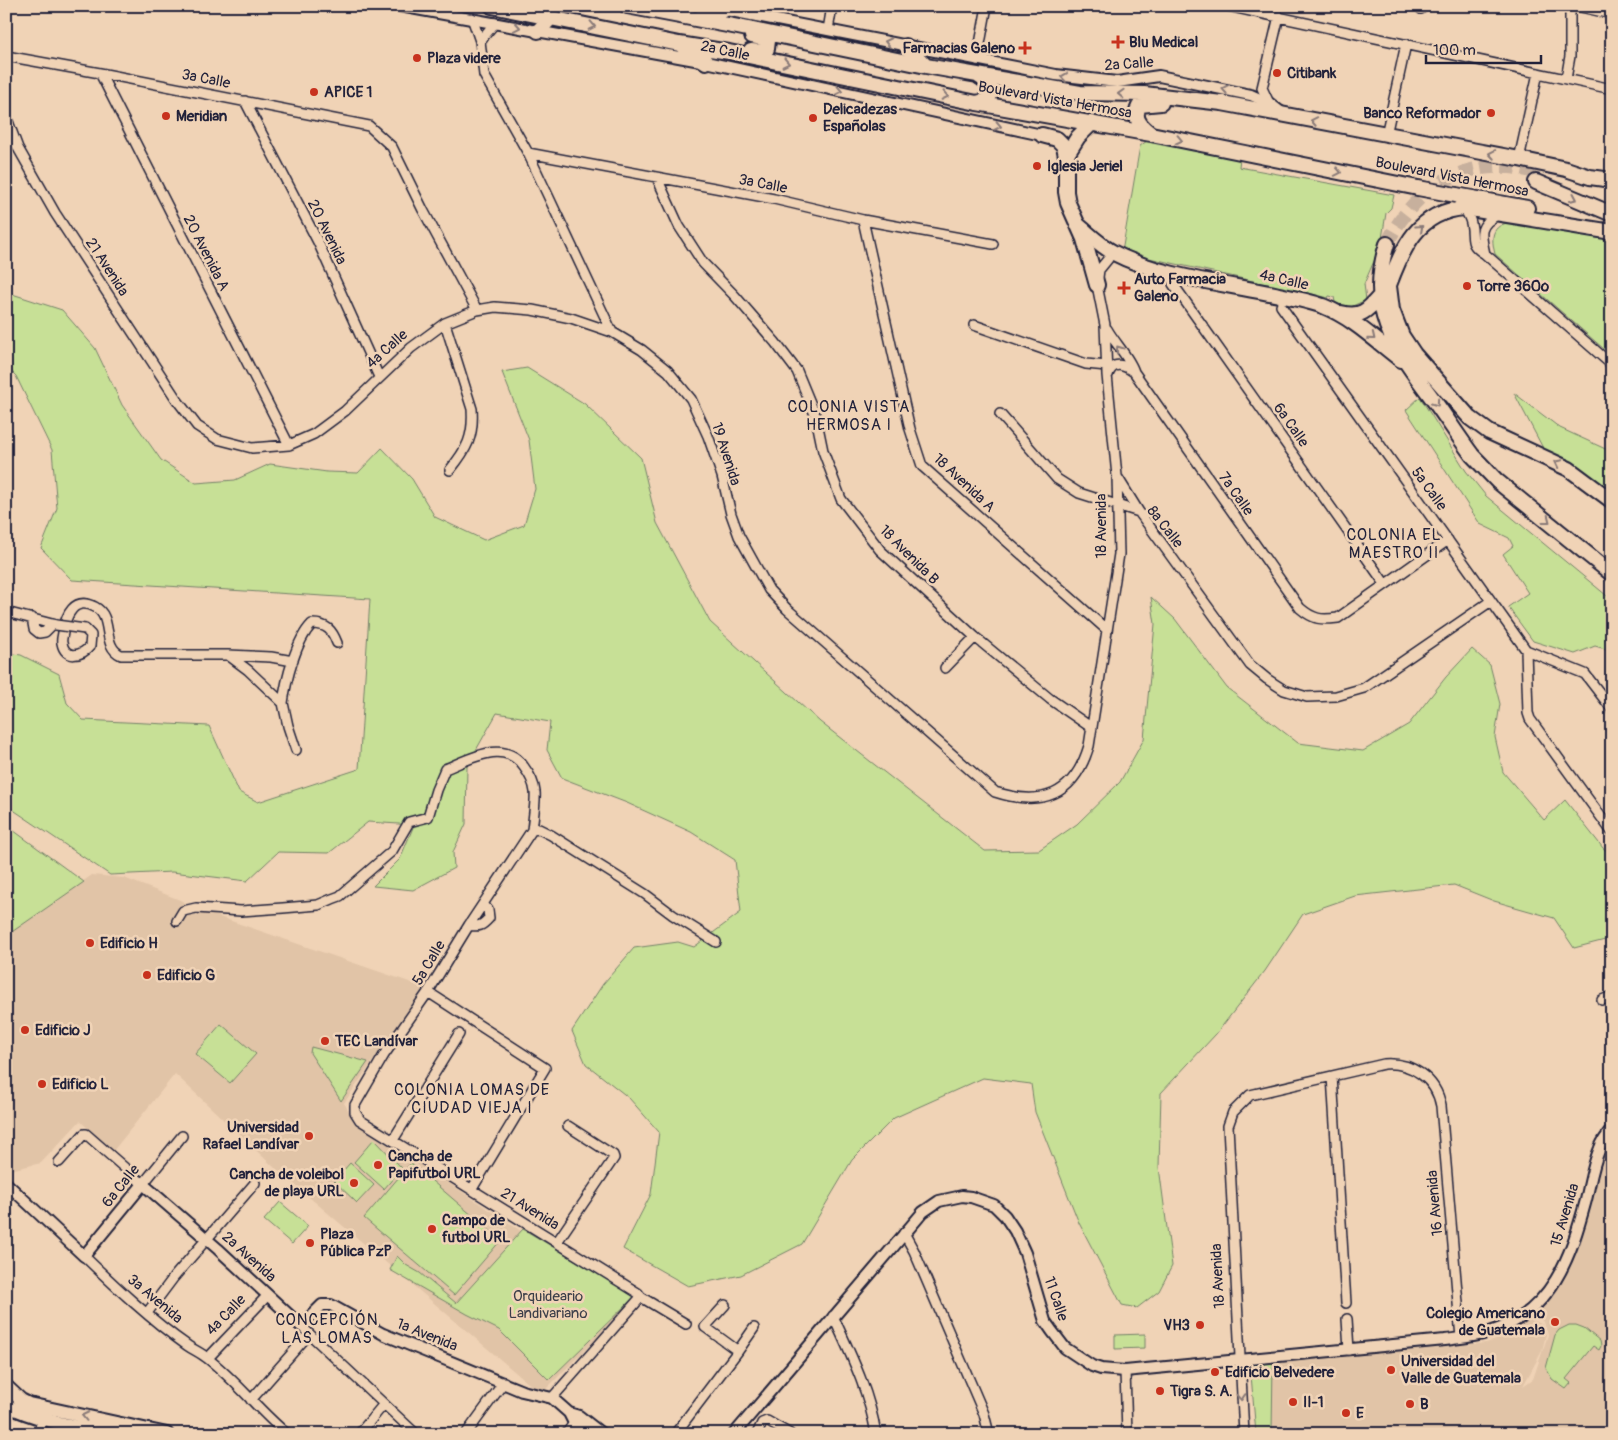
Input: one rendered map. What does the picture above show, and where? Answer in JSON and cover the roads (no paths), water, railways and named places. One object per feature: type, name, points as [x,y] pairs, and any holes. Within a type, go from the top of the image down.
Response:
[{"type":"main road","name":"Boulevard Vista Hermosa","points":[[492,6],[535,11],[551,18],[977,103],[1151,134],[1418,188],[1612,224]]},
{"type":"main road","name":"Boulevard Vista Hermosa","points":[[627,6],[926,66],[1080,92],[1144,94],[1222,103],[1386,135],[1519,158],[1566,169],[1590,177],[1612,180]]},
{"type":"main road","points":[[692,19],[724,10]]},
{"type":"main road","points":[[538,31],[551,18]]},
{"type":"main road","points":[[708,48],[721,45],[760,52],[767,50],[769,44],[766,39],[747,35],[738,27]]},
{"type":"main road","points":[[679,44],[706,62]]},
{"type":"main road","points":[[906,46],[926,66]]},
{"type":"main road","points":[[975,74],[986,81],[992,89],[990,98],[977,103]]},
{"type":"main road","points":[[1151,134],[1141,125],[1137,118],[1137,109],[1140,105],[1145,103],[1222,103]]},
{"type":"main road","points":[[1042,135],[1090,123]]},
{"type":"main road","points":[[1066,156],[1090,123]]},
{"type":"main road","points":[[1042,135],[1062,142],[1066,156],[1066,192],[1068,203],[1084,239],[1097,285]]},
{"type":"main road","points":[[1590,177],[1536,177],[1612,214]]},
{"type":"main road","points":[[1612,232],[1464,208],[1445,211],[1419,228],[1403,250],[1385,291],[1381,308],[1386,328],[1406,364],[1484,469],[1497,482],[1612,574]]},
{"type":"main road","name":"4a Calle","points":[[1078,225],[1104,246],[1132,261]]},
{"type":"main road","points":[[1084,239],[1098,253],[1108,259]]},
{"type":"main road","points":[[1392,245],[1383,257],[1385,291],[1402,336],[1414,354],[1470,418],[1489,432],[1569,469],[1612,501]]},
{"type":"main road","name":"4a Calle","points":[[1108,259],[1132,261],[1173,273],[1308,302],[1336,312],[1369,334],[1406,364]]},
{"type":"main road","points":[[1336,312],[1360,314],[1366,311],[1385,291]]},
{"type":"main road","points":[[6,1386],[21,1400],[35,1406],[167,1434]]},
{"type":"main road","points":[[6,1405],[20,1412],[42,1418],[116,1434]]},
{"type":"street","name":"2a Calle","points":[[400,6],[706,62],[1042,135]]},
{"type":"street","name":"2a Calle","points":[[706,6],[1056,75],[1096,81],[1125,81],[1159,76],[1251,95],[1269,103],[1285,115]]},
{"type":"street","points":[[828,30],[832,6]]},
{"type":"street","points":[[977,60],[987,6]]},
{"type":"street","points":[[1227,6],[1612,89]]},
{"type":"street","points":[[1566,79],[1570,56],[1570,6]]},
{"type":"street","points":[[1576,6],[1612,14]]},
{"type":"street","points":[[1269,103],[1262,88],[1279,16]]},
{"type":"street","points":[[472,18],[480,41],[484,75],[528,153],[612,332]]},
{"type":"street","points":[[480,41],[495,23]]},
{"type":"street","points":[[1386,135],[1406,44]]},
{"type":"street","name":"3a Calle","points":[[6,56],[100,72],[369,126],[392,147],[423,210],[477,310]]},
{"type":"street","name":"20 Avenida A","points":[[100,72],[289,445]]},
{"type":"street","points":[[1519,158],[1538,73]]},
{"type":"street","points":[[1251,95],[1262,88]]},
{"type":"street","name":"20 Avenida","points":[[245,101],[318,242],[379,377]]},
{"type":"street","name":"21 Avenida","points":[[6,116],[18,148],[55,213],[177,400],[197,426]]},
{"type":"street","name":"3a Calle","points":[[528,153],[774,199],[864,220],[993,244]]},
{"type":"street","name":"18 Avenida B","points":[[657,178],[679,226],[703,263],[735,296],[775,342],[797,371],[816,417],[823,451],[841,499],[880,550],[975,638],[1050,699],[1092,728]]},
{"type":"street","points":[[1464,208],[1472,224],[1472,243],[1476,249],[1485,254],[1612,365]]},
{"type":"street","points":[[1485,254],[1482,227],[1487,221],[1500,213]]},
{"type":"street","name":"18 Avenida A","points":[[864,220],[910,429],[922,466],[1107,630]]},
{"type":"street","points":[[1097,285],[1099,270],[1108,259]]},
{"type":"street","name":"6a Calle","points":[[1173,284],[1385,584]]},
{"type":"street","name":"18 Avenida","points":[[1036,799],[1052,794],[1066,786],[1077,774],[1084,762],[1092,728],[1119,554],[1117,476],[1107,370],[1105,325],[1097,285]]},
{"type":"street","name":"5a Calle","points":[[1281,306],[1526,650]]},
{"type":"street","name":"4a Calle","points":[[197,426],[217,439],[252,448],[289,445],[314,434],[344,411],[411,348],[445,323],[477,310],[495,307],[532,310],[571,318],[612,332]]},
{"type":"street","points":[[445,323],[472,409],[473,422],[472,433],[465,452],[450,470]]},
{"type":"street","name":"7a Calle","points":[[1105,325],[1134,372],[1300,608],[1310,618],[1324,620],[1338,618],[1385,584]]},
{"type":"street","points":[[974,326],[1086,364],[1107,370],[1117,364],[1122,364],[1134,372]]},
{"type":"street","name":"19 Avenida","points":[[612,332],[642,350],[668,371],[691,400],[708,436],[739,536],[769,590],[795,616],[995,792],[1014,798],[1036,799]]},
{"type":"street","name":"8a Calle","points":[[1000,414],[1057,480],[1079,493],[1139,512],[1250,665],[1284,690],[1307,697],[1322,697],[1336,696],[1364,688],[1491,601]]},
{"type":"street","points":[[1117,476],[1139,512]]},
{"type":"street","points":[[1385,584],[1448,540]]},
{"type":"street","points":[[6,612],[54,625],[85,630],[91,635],[90,646],[81,654],[74,656],[70,655],[62,643],[65,618],[76,606],[85,604],[94,606],[102,613],[106,619],[110,645],[116,653],[121,655],[228,655],[271,657],[294,662]]},
{"type":"street","points":[[296,750],[283,703],[286,686],[294,662],[306,631],[312,624],[326,626],[331,630],[337,643]]},
{"type":"street","points":[[945,668],[975,638]]},
{"type":"street","points":[[1612,709],[1586,674],[1526,650],[1528,713],[1530,719],[1612,832]]},
{"type":"street","points":[[228,655],[248,670],[283,703]]},
{"type":"street","points":[[177,921],[183,912],[196,908],[242,911],[318,905],[340,896],[392,851],[410,822],[428,817],[445,769],[486,753],[504,752],[510,753],[522,764],[533,781],[536,794],[532,830],[539,829],[551,835],[645,894],[673,915],[716,942]]},
{"type":"street","name":"5a Calle","points":[[355,1112],[355,1105],[384,1056],[428,992],[469,925],[532,830]]},
{"type":"street","points":[[428,992],[545,1068],[472,1189]]},
{"type":"street","points":[[1602,1000],[1612,996]]},
{"type":"street","points":[[393,1140],[459,1034]]},
{"type":"street","name":"16 Avenida","points":[[1332,1076],[1384,1064],[1404,1064],[1420,1072],[1431,1083],[1440,1099],[1461,1338]]},
{"type":"street","points":[[1332,1076],[1346,1303]]},
{"type":"street","name":"18 Avenida","points":[[1244,1434],[1228,1126],[1233,1112],[1250,1095],[1332,1076]]},
{"type":"street","name":"21 Avenida","points":[[355,1112],[360,1120],[686,1324]]},
{"type":"street","points":[[557,1242],[614,1158],[613,1155],[568,1126]]},
{"type":"street","name":"15 Avenida","points":[[1536,1305],[1550,1290],[1563,1268],[1580,1220],[1600,1147],[1612,1129]]},
{"type":"street","name":"2a Avenida","points":[[59,1162],[86,1134],[268,1295],[416,1434]]},
{"type":"street","name":"6a Calle","points":[[84,1256],[182,1136]]},
{"type":"street","name":"3a Avenida","points":[[6,1183],[110,1282],[147,1314],[208,1358],[271,1421],[288,1434]]},
{"type":"street","points":[[147,1314],[174,1277],[256,1183]]},
{"type":"street","name":"11 Calle","points":[[736,1433],[833,1316],[923,1212],[939,1201],[953,1197],[970,1197],[994,1206],[1006,1216],[1015,1231],[1029,1266],[1046,1321],[1058,1340],[1065,1348],[1092,1366],[1111,1370],[1125,1371],[1461,1338],[1491,1332],[1508,1325],[1536,1305]]},
{"type":"street","points":[[904,1234],[914,1251],[984,1414],[988,1434]]},
{"type":"street","name":"4a Calle","points":[[208,1358],[268,1295]]},
{"type":"street","points":[[602,1434],[574,1417],[552,1398],[641,1297]]},
{"type":"street","name":"1a Avenida","points":[[301,1326],[322,1305],[328,1304],[383,1334],[522,1391],[552,1398]]},
{"type":"street","points":[[725,1305],[705,1326],[738,1351]]},
{"type":"street","points":[[833,1316],[868,1397],[876,1434]]},
{"type":"street","points":[[1347,1319],[1349,1350]]},
{"type":"street","points":[[675,1434],[754,1328]]},
{"type":"street","points":[[251,1400],[309,1334]]},
{"type":"street","points":[[1125,1371],[1127,1434]]},
{"type":"street","points":[[466,1434],[504,1382]]},
{"type":"street","points":[[359,1434],[384,1404]]},
{"type":"street","points":[[566,1434],[574,1417]]},
{"type":"street","points":[[574,1417],[588,1434]]},
{"type":"street","points":[[39,1434],[42,1418]]},
{"type":"street","points":[[757,1434],[762,1423],[767,1421],[790,1434]]},
{"type":"tunnel","points":[[1387,244],[1397,226],[1421,197],[1452,177],[1470,170],[1489,167],[1510,167],[1536,172]]},
{"type":"place","name":"Blu Medical","points":[[1118,42]]},
{"type":"place","name":"Farmacias Galeno","points":[[1025,48]]},
{"type":"place","name":"Plaza videre","points":[[417,58]]},
{"type":"place","name":"Citibank","points":[[1277,73]]},
{"type":"place","name":"APICE 1","points":[[314,92]]},
{"type":"place","name":"Banco Reformador","points":[[1491,113]]},
{"type":"place","name":"Meridian","points":[[166,116]]},
{"type":"place","name":"Delicadezas Españolas","points":[[813,118]]},
{"type":"place","name":"Iglesia Jeriel","points":[[1037,166]]},
{"type":"place","name":"Torre 360º","points":[[1467,286]]},
{"type":"place","name":"Auto Farmacia Galeno","points":[[1124,288]]},
{"type":"place","name":"Edificio H","points":[[90,943]]},
{"type":"place","name":"Edificio G","points":[[147,975]]},
{"type":"place","name":"Edificio J","points":[[25,1030]]},
{"type":"place","name":"TEC Landívar","points":[[325,1041]]},
{"type":"place","name":"Edificio L","points":[[42,1084]]},
{"type":"place","name":"Universidad Rafael Landívar","points":[[309,1136]]},
{"type":"place","name":"Cancha de Papifutbol URL","points":[[378,1165]]},
{"type":"place","name":"Cancha de voleibol de playa URL","points":[[354,1183]]},
{"type":"place","name":"Campo de futbol URL","points":[[432,1229]]},
{"type":"place","name":"Plaza Pública PzP","points":[[310,1243]]},
{"type":"place","name":"Colegio Americano de Guatemala","points":[[1555,1322]]},
{"type":"place","name":"VH3","points":[[1200,1325]]},
{"type":"place","name":"Universidad del Valle de Guatemala","points":[[1391,1370]]},
{"type":"place","name":"Edificio Belvedere","points":[[1215,1372]]},
{"type":"place","name":"Tigra S. A.","points":[[1160,1391]]},
{"type":"place","name":"II-1","points":[[1293,1402]]},
{"type":"place","name":"B","points":[[1410,1404]]},
{"type":"place","name":"E","points":[[1346,1413]]},
{"type":"district","name":"COLONIA VISTA HERMOSA I","points":[[849,416]]},
{"type":"district","name":"COLONIA EL MAESTRO II","points":[[1394,544]]},
{"type":"district","name":"COLONIA LOMAS DE CIUDAD VIEJA I","points":[[472,1099]]},
{"type":"district","name":"CONCEPCIÓN LAS LOMAS","points":[[327,1329]]},
{"type":"park label","name":"Orquideario Landivariano","points":[[548,1304]]}]
